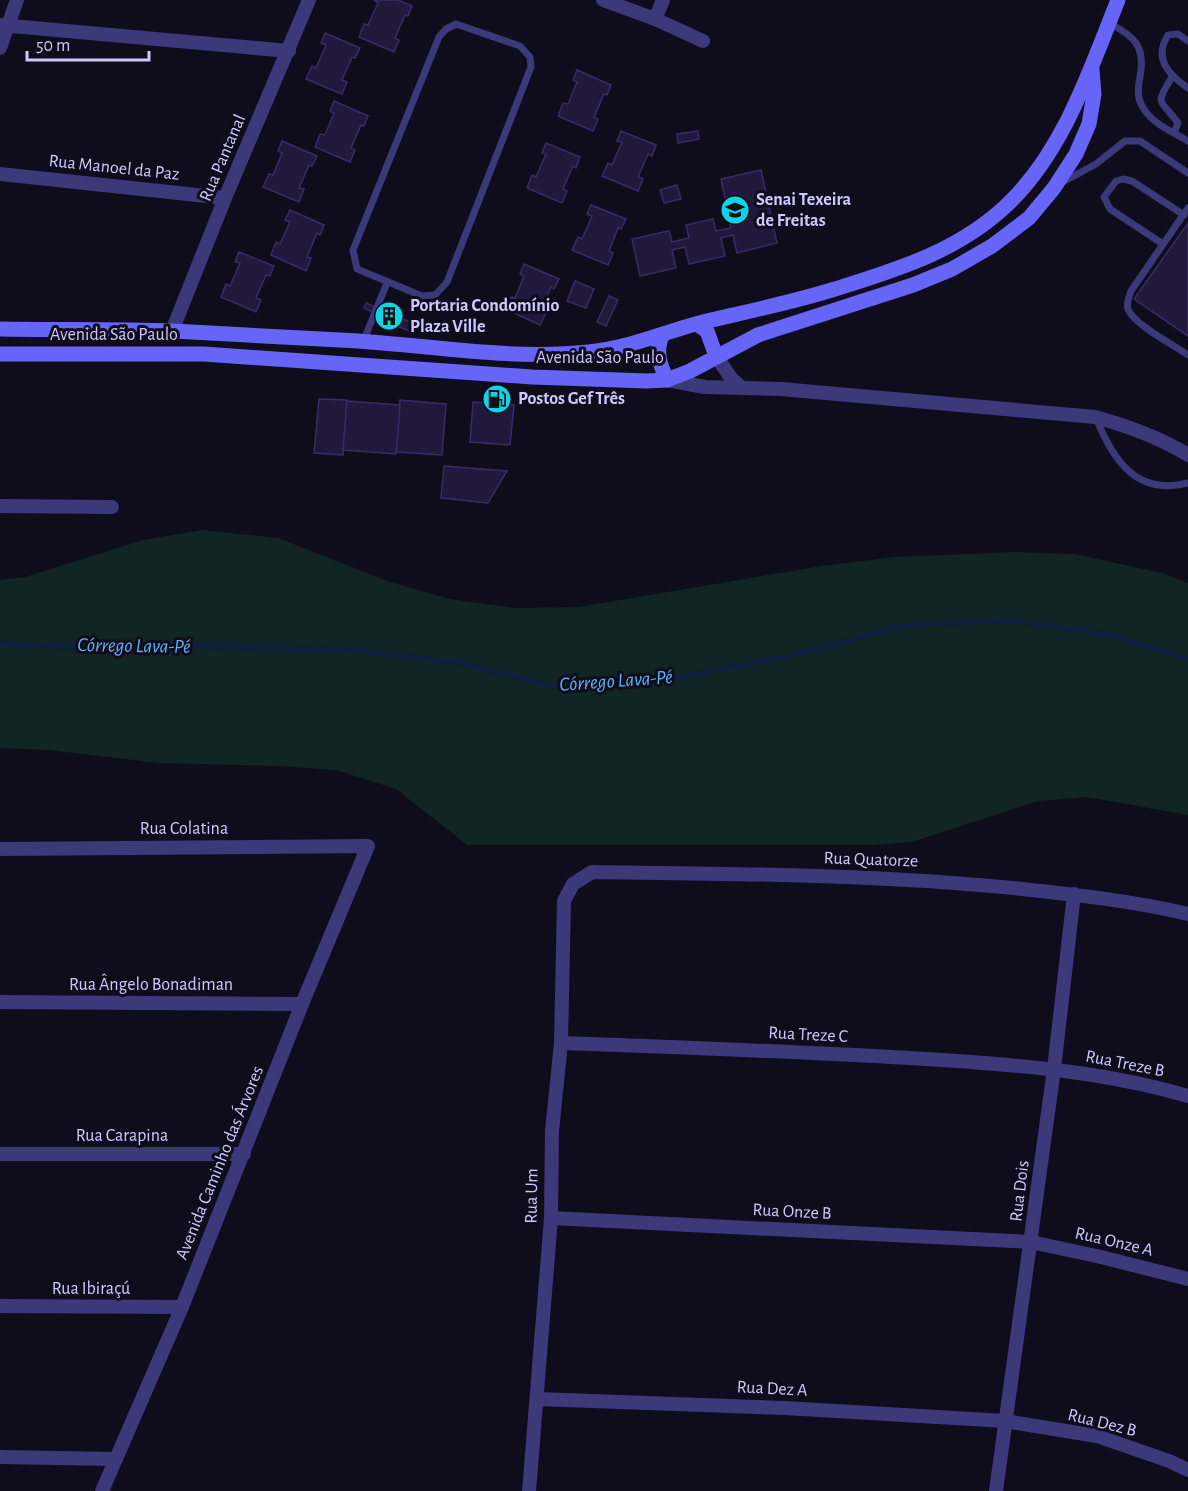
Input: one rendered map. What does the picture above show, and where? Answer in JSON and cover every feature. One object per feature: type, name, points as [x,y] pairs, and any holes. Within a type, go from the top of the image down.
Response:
[{"type":"street","points":[[0,48],[4,25],[17,0]]},
{"type":"street","name":"Rua Pantanal","points":[[172,331],[225,198],[309,0]]},
{"type":"street","points":[[603,0],[655,19],[703,41]]},
{"type":"street","points":[[655,19],[663,0]]},
{"type":"street","name":"Avenida São Paulo","points":[[0,329],[172,331],[537,354],[590,352],[662,336],[697,324],[805,298],[904,267],[945,249],[981,228],[1010,202],[1037,173],[1067,123],[1118,0]]},
{"type":"street","points":[[4,25],[289,51]]},
{"type":"street","name":"Avenida São Paulo","points":[[0,354],[204,354],[532,377],[667,380],[690,371],[758,335],[913,285],[952,269],[992,246],[1029,218],[1054,188],[1076,154],[1089,124],[1094,94],[1092,67]]},
{"type":"street","name":"Rua Manoel da Paz","points":[[0,174],[225,198]]},
{"type":"street","points":[[697,324],[707,331],[716,356],[731,378],[742,388]]},
{"type":"street","points":[[662,336],[658,343],[659,359],[667,380],[705,387],[781,389],[1095,417],[1131,427],[1172,445],[1188,455]]},
{"type":"street","points":[[0,506],[112,507]]},
{"type":"street","name":"Rua Colatina","points":[[0,849],[368,846]]},
{"type":"street","name":"Avenida Caminho das Árvores","points":[[102,1491],[182,1307],[302,1004],[368,846]]},
{"type":"street","name":"Rua Quatorze","points":[[564,901],[573,884],[592,872],[830,876],[948,881],[1074,894],[1149,905],[1188,914]]},
{"type":"street","name":"Rua Dois","points":[[996,1491],[1054,1069],[1074,894]]},
{"type":"street","name":"Rua Um","points":[[530,1491],[550,1218],[552,1131],[561,1042],[564,901]]},
{"type":"street","name":"Rua Ângelo Bonadiman","points":[[0,1002],[302,1004]]},
{"type":"street","name":"Rua Treze C","points":[[561,1042],[823,1054],[1054,1069]]},
{"type":"street","name":"Rua Treze B","points":[[1054,1069],[1160,1088],[1188,1096]]},
{"type":"street","name":"Rua Carapina","points":[[0,1154],[244,1154]]},
{"type":"street","name":"Rua Onze B","points":[[550,1218],[1031,1242]]},
{"type":"street","name":"Rua Onze A","points":[[1031,1242],[1188,1279]]},
{"type":"street","name":"Rua Ibiraçú","points":[[0,1306],[182,1307]]},
{"type":"street","name":"Rua Dez A","points":[[537,1399],[785,1408],[1005,1421]]},
{"type":"street","name":"Rua Dez B","points":[[1005,1421],[1097,1436],[1188,1470]]},
{"type":"street","points":[[0,1457],[116,1459]]},
{"type":"lane","points":[[456,24],[520,46],[530,57],[531,67],[447,282],[435,295],[422,296],[387,283],[357,269],[353,250],[439,38],[446,29],[456,24]]},
{"type":"lane","points":[[1109,24],[1129,33],[1138,43],[1141,58],[1138,87],[1140,102],[1147,114],[1188,141]]},
{"type":"lane","points":[[1188,41],[1178,34],[1168,35],[1163,43],[1162,56],[1172,77],[1188,88]]},
{"type":"lane","points":[[1172,77],[1161,96],[1161,104],[1178,123],[1174,133]]},
{"type":"lane","points":[[1054,188],[1096,164],[1125,141],[1140,141],[1188,172]]},
{"type":"lane","points":[[1163,244],[1110,209],[1104,197],[1116,181],[1123,179],[1132,181],[1186,211],[1131,291],[1128,308],[1142,324],[1188,355]]},
{"type":"lane","points":[[363,342],[387,283]]},
{"type":"lane","points":[[1095,417],[1108,447],[1123,467],[1157,485],[1177,486],[1188,483]]},
{"type":"green space","points":[[202,530],[278,538],[390,582],[450,599],[515,608],[579,607],[822,566],[895,557],[1015,552],[1075,554],[1166,574],[1188,583],[1188,815],[1087,797],[1038,801],[912,842],[876,845],[467,845],[396,789],[336,770],[159,763],[48,750],[0,748],[0,580],[25,577],[143,540]]},
{"type":"building","points":[[374,0],[398,0],[412,6],[408,16],[405,15],[395,38],[399,40],[394,52],[359,37],[364,24],[368,25],[378,3]]},
{"type":"building","points":[[325,33],[360,48],[355,58],[352,57],[342,80],[347,82],[342,94],[306,79],[312,66],[316,68],[326,45],[321,43]]},
{"type":"building","points":[[577,70],[611,85],[607,95],[604,94],[594,117],[598,119],[593,131],[558,116],[563,103],[568,104],[577,82],[573,80]]},
{"type":"building","points":[[334,101],[368,116],[364,126],[361,125],[351,148],[355,150],[350,162],[315,147],[320,134],[325,135],[334,113],[330,111]]},
{"type":"building","points":[[621,131],[656,145],[652,156],[648,154],[638,177],[643,179],[638,191],[602,176],[608,163],[612,165],[622,142],[617,141]]},
{"type":"building","points":[[698,131],[699,139],[678,143],[677,134]]},
{"type":"building","points":[[282,141],[317,156],[312,166],[309,165],[299,188],[304,189],[299,202],[263,187],[269,174],[273,175],[282,153],[278,151]]},
{"type":"building","points":[[546,143],[580,157],[576,168],[573,166],[563,189],[567,191],[562,203],[527,188],[532,175],[536,177],[546,154],[542,153]]},
{"type":"building","points":[[761,170],[777,243],[737,253],[733,235],[721,238],[725,256],[689,264],[685,247],[672,250],[676,268],[640,276],[632,239],[669,231],[672,242],[689,238],[686,225],[713,219],[716,231],[731,228],[721,179]]},
{"type":"building","points":[[677,185],[681,199],[664,203],[660,190]]},
{"type":"building","points":[[591,205],[626,219],[621,229],[618,228],[609,251],[613,253],[608,265],[572,250],[578,237],[582,239],[592,216],[587,214]]},
{"type":"building","points":[[290,210],[324,225],[320,235],[317,233],[307,257],[311,258],[306,271],[271,255],[276,242],[280,244],[290,222],[285,220]]},
{"type":"building","points":[[1188,223],[1188,336],[1134,299]]},
{"type":"building","points":[[239,252],[274,266],[270,276],[266,275],[256,298],[261,300],[256,312],[221,297],[226,284],[230,286],[240,263],[235,262]]},
{"type":"building","points":[[524,264],[559,279],[554,289],[551,287],[541,311],[546,313],[540,325],[505,309],[511,297],[515,298],[524,276],[520,274]]},
{"type":"building","points":[[575,281],[594,289],[586,308],[567,301]]},
{"type":"building","points":[[609,296],[618,300],[606,326],[597,322]]},
{"type":"building","name":"Portaria Condomínio Plaza Ville","points":[[366,303],[417,325],[414,333],[387,322],[389,319],[364,308]]},
{"type":"building","points":[[319,399],[347,400],[343,455],[314,453]]},
{"type":"building","points":[[400,400],[446,404],[442,455],[396,452]]},
{"type":"building","points":[[347,401],[400,405],[396,454],[343,450]]},
{"type":"building","points":[[473,402],[514,405],[510,445],[470,442]]},
{"type":"building","points":[[444,466],[507,471],[488,503],[441,498]]},
{"type":"waterway","name":"Córrego Lava-Pé","points":[[0,643],[85,648],[193,646],[350,650],[461,663],[561,688],[670,679],[790,656],[908,625],[1009,620],[1111,635],[1188,659]]},
{"type":"place","name":"Senai Texeira de Freitas","points":[[735,210]]},
{"type":"place","name":"Portaria Condomínio Plaza Ville","points":[[389,316]]},
{"type":"place","name":"Postos Gef Três","points":[[497,399]]}]
